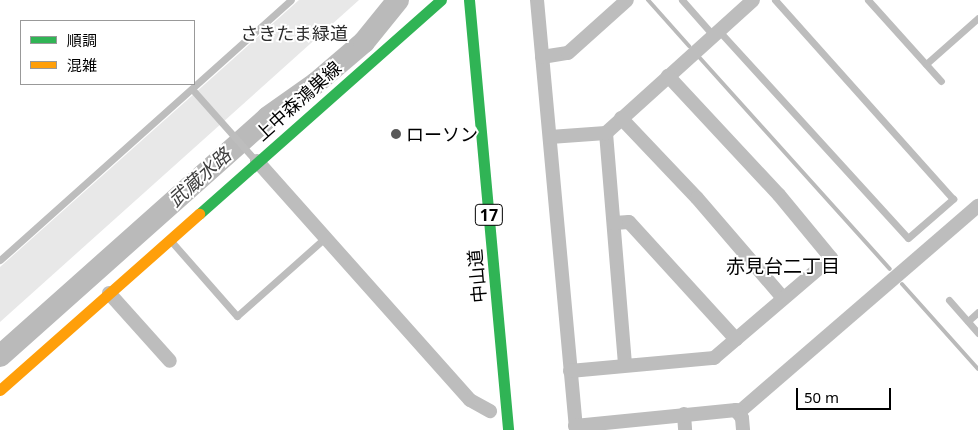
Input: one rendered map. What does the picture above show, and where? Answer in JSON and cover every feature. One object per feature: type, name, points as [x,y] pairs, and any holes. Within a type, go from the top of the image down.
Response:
[{"type":"main road","name":"上中森鴻巣線","points":[[0,390],[169,239],[253,157],[441,0]]},
{"type":"main road","name":"中山道","points":[[469,0],[508,430]]},
{"type":"street","points":[[537,0],[575,428],[684,414],[736,410],[743,430]]},
{"type":"street","points":[[542,56],[568,53],[627,0]]},
{"type":"street","points":[[550,137],[606,133],[753,0]]},
{"type":"street","points":[[570,371],[714,358],[831,258],[779,195],[668,76]]},
{"type":"street","points":[[622,118],[697,198],[783,298]]},
{"type":"street","points":[[606,133],[626,365]]},
{"type":"street","points":[[253,157],[470,400],[490,410]]},
{"type":"street","points":[[738,413],[978,206]]},
{"type":"street","points":[[614,223],[629,222],[736,339]]},
{"type":"street","points":[[109,293],[170,361]]},
{"type":"street","points":[[684,414],[685,430]]},
{"type":"lane","points":[[0,260],[291,0]]},
{"type":"lane","points":[[682,0],[716,33],[908,238],[953,198],[775,0]]},
{"type":"lane","points":[[868,0],[941,81]]},
{"type":"lane","points":[[926,64],[978,18]]},
{"type":"lane","points":[[192,88],[253,157]]},
{"type":"lane","points":[[169,239],[237,316],[325,238]]},
{"type":"lane","points":[[949,300],[978,333]]},
{"type":"lane","points":[[968,322],[978,312]]},
{"type":"green space","name":"さきたま緑道","points":[[299,0],[359,0],[0,322],[0,267]]},
{"type":"waterway","name":"武蔵水路","points":[[0,356],[268,117],[316,83],[364,42],[398,0]]},
{"type":"waterway","points":[[648,0],[689,46]]},
{"type":"waterway","points":[[699,57],[890,269]]},
{"type":"waterway","points":[[902,284],[978,369]]},
{"type":"traffic: fast","points":[[199,214],[441,0]]},
{"type":"traffic: fast","points":[[469,0],[508,430]]},
{"type":"traffic: slow","points":[[0,390],[199,214]]},
{"type":"place","name":"ローソン","points":[[396,134]]},
{"type":"district","name":"赤見台二丁目","points":[[783,267]]}]
